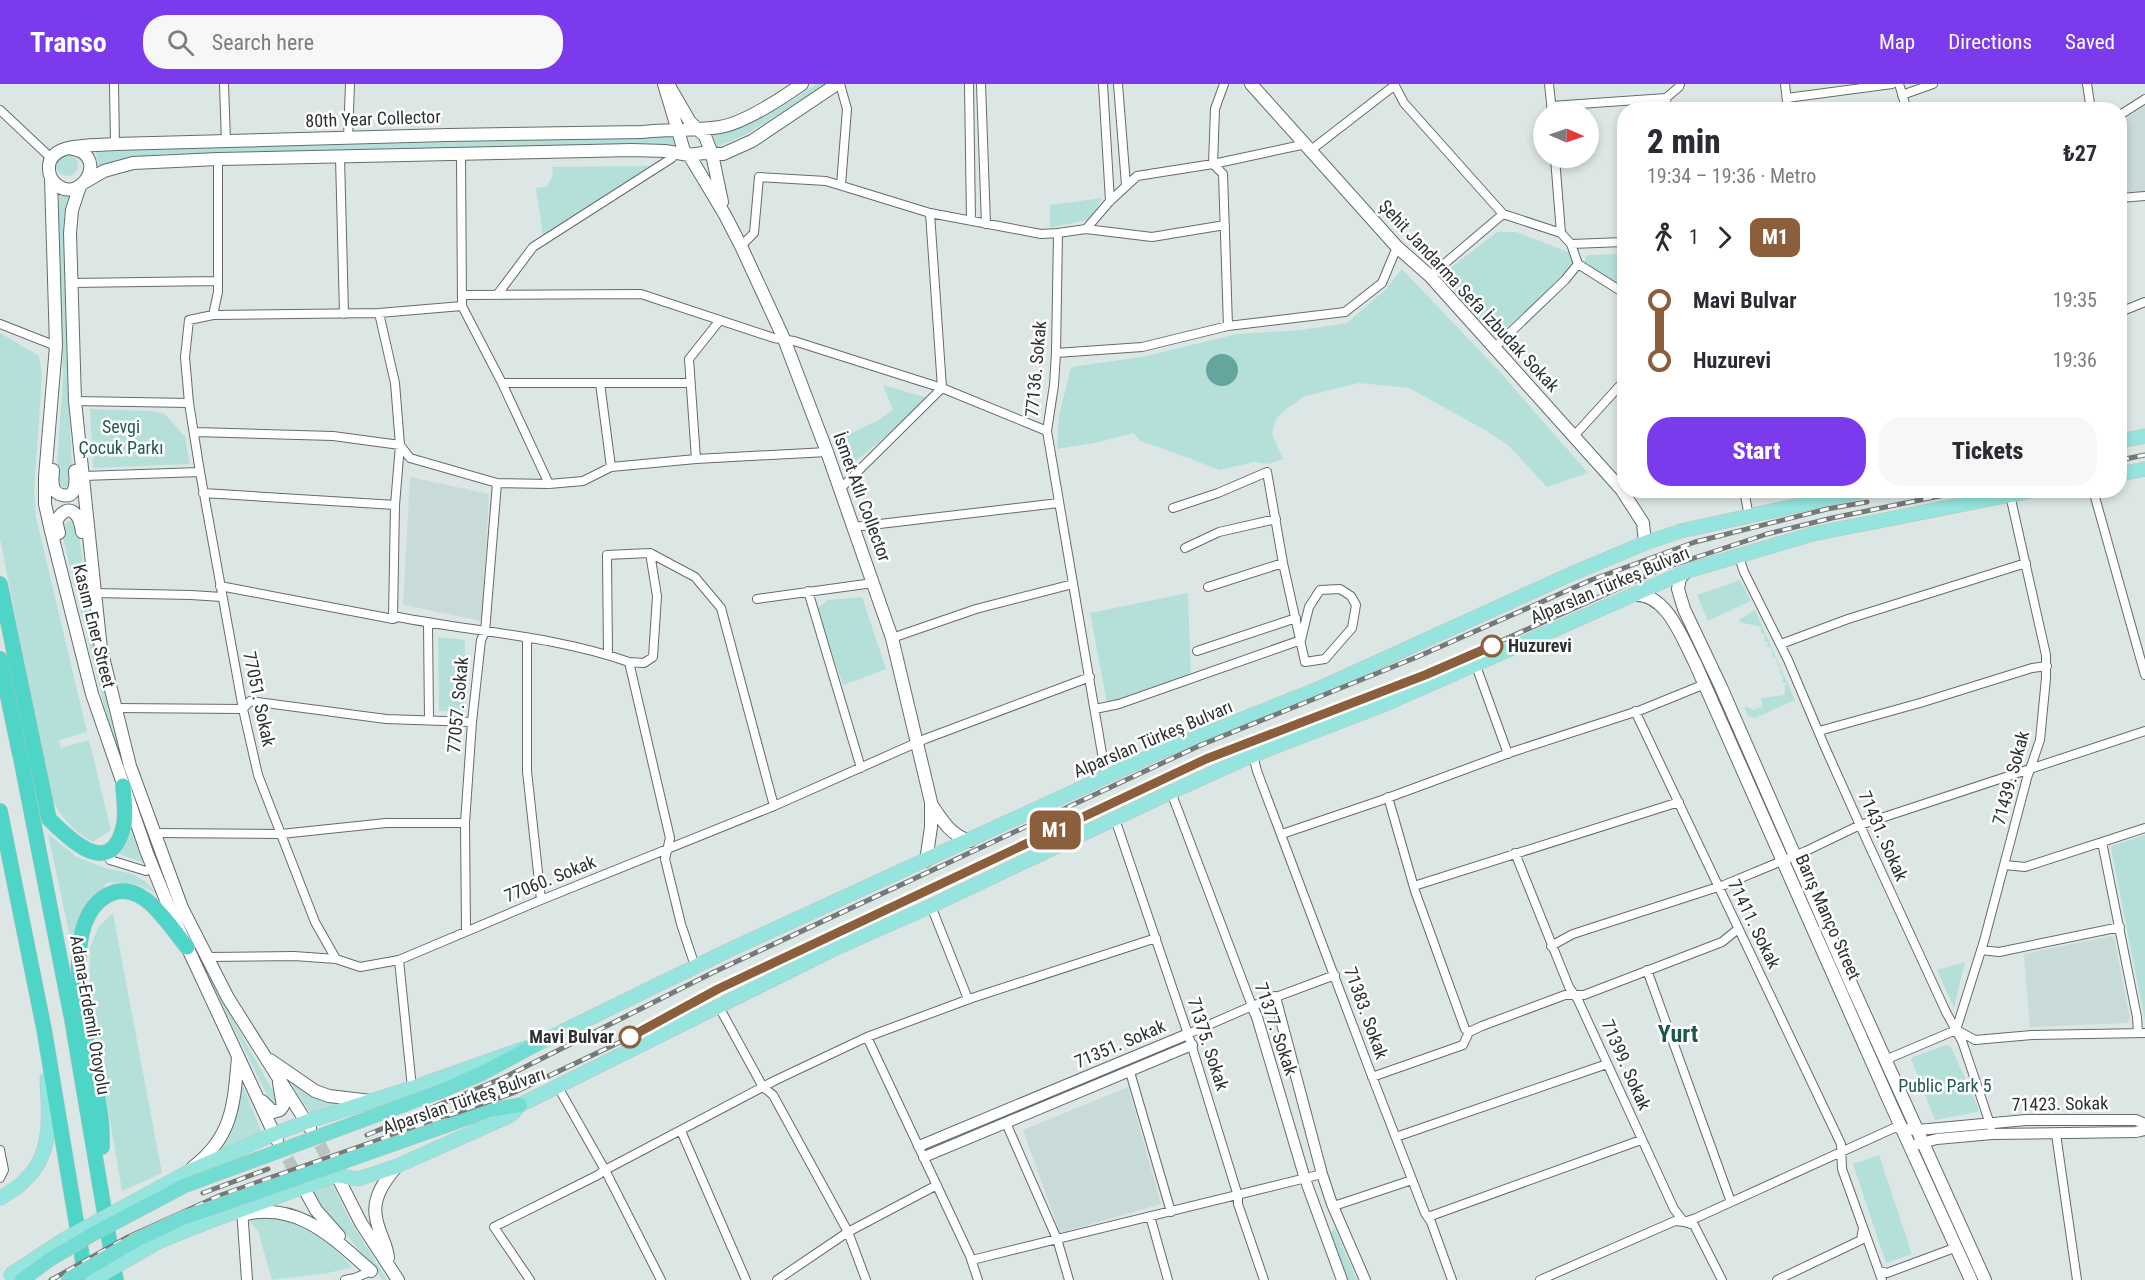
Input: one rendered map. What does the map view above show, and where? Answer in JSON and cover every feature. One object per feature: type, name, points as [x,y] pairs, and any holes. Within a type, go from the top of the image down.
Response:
[{"type":"highway","points":[[0,584],[50,819],[67,837],[82,848],[96,854],[104,853],[117,844],[124,823],[123,786]]},
{"type":"highway","name":"Adana-Erdemli Otoyolu","points":[[0,659],[72,1020],[116,1280]]},
{"type":"highway","points":[[0,811],[44,1029],[86,1280]]},
{"type":"highway","points":[[102,1190],[102,1121],[78,983],[81,937],[88,915],[99,900],[112,892],[125,890],[139,894],[151,903],[187,947]]},
{"type":"highway","name":"Alparslan Türkeş Bulvarı","points":[[11,1278],[49,1260],[184,1186],[439,1092],[483,1073],[537,1044]]},
{"type":"highway","name":"Alparslan Türkeş Bulvarı","points":[[68,1280],[138,1239],[183,1218],[489,1110],[520,1105]]},
{"type":"main road","points":[[664,84],[677,129]]},
{"type":"main road","points":[[668,84],[690,122],[697,128],[720,127],[741,120],[802,84]]},
{"type":"main road","points":[[712,154],[723,154],[752,141],[839,84]]},
{"type":"main road","name":"Şehit Jandarma Sefa İzbudak Sokak","points":[[1256,86],[1397,247],[1430,276],[1617,484]]},
{"type":"main road","name":"80th Year Collector","points":[[69,148],[115,144],[632,133],[697,128]]},
{"type":"main road","name":"İsmet Atlı Collector","points":[[697,128],[705,136],[712,154],[725,215]]},
{"type":"main road","name":"İsmet Atlı Collector","points":[[677,129],[684,151],[689,155],[741,246],[784,339],[827,452],[892,638],[931,802]]},
{"type":"main road","points":[[69,148],[82,152],[89,163],[90,170],[83,184],[67,189],[60,188],[49,172],[51,158],[56,153],[69,148]]},
{"type":"main road","name":"80th Year Collector","points":[[83,184],[104,171],[133,163],[632,150],[689,155],[712,154]]},
{"type":"main road","name":"Kasım Ener Street","points":[[51,178],[56,346],[45,477],[45,504],[92,694],[123,786],[147,853],[187,947],[250,1083]]},
{"type":"main road","name":"Kasım Ener Street","points":[[83,184],[72,210],[70,283],[75,401],[101,649],[115,708],[130,766],[182,908],[232,1004],[308,1125]]},
{"type":"main road","points":[[56,328],[61,347],[52,481],[57,493],[64,496],[70,494],[76,482],[69,360],[72,328]]},
{"type":"main road","points":[[2127,439],[2145,435]]},
{"type":"main road","points":[[2127,473],[2145,469]]},
{"type":"main road","name":"Şehit Jandarma Sefa İzbudak Sokak","points":[[1627,498],[1643,524],[1645,543]]},
{"type":"main road","name":"Alparslan Türkeş Bulvarı","points":[[11,1278],[65,1239],[186,1173],[372,1101],[537,1044],[695,966],[1160,752],[1318,689],[1569,575],[1645,543],[1681,531],[1829,498]]},
{"type":"main road","name":"Alparslan Türkeş Bulvarı","points":[[520,1105],[834,949],[931,906],[1253,754],[1388,703],[1687,571],[1738,554],[1813,534],[1995,498]]},
{"type":"main road","points":[[101,718],[101,704],[56,521],[60,514],[66,511],[78,516],[81,527],[96,647],[108,702],[115,708]]},
{"type":"main road","name":"Barış Manço Street","points":[[1687,571],[1680,578],[1679,583],[1679,594],[1684,609],[1721,687],[1885,1060],[1971,1280]]},
{"type":"main road","name":"Barış Manço Street","points":[[1628,596],[1645,596],[1653,599],[1662,607],[1680,635],[1705,684],[1903,1129],[1917,1139],[1985,1280]]},
{"type":"main road","points":[[931,802],[945,826],[963,839],[970,841]]},
{"type":"main road","points":[[926,861],[931,827],[931,802]]},
{"type":"main road","points":[[0,1198],[17,1189],[30,1176],[43,1155],[49,1123],[44,1029]]},
{"type":"main road","points":[[186,1173],[213,1147],[227,1125],[233,1107],[238,1056]]},
{"type":"main road","points":[[267,1058],[315,1091],[329,1096],[372,1101]]},
{"type":"main road","points":[[250,1083],[266,1107],[273,1112],[280,1110],[283,1106],[278,1079]]},
{"type":"main road","points":[[250,1083],[275,1137]]},
{"type":"main road","points":[[92,1280],[160,1241],[210,1221],[242,1212],[301,1184],[336,1173],[358,1179],[397,1166],[511,1115],[520,1105]]},
{"type":"main road","points":[[389,1266],[388,1252],[375,1217],[377,1198],[385,1180],[397,1166]]},
{"type":"main road","points":[[336,1173],[361,1222],[398,1280]]},
{"type":"main road","points":[[301,1184],[316,1210],[374,1276]]},
{"type":"main road","points":[[242,1212],[274,1211],[314,1224],[332,1236],[374,1276]]},
{"type":"street","points":[[114,84],[115,144]]},
{"type":"street","points":[[224,84],[226,142]]},
{"type":"street","points":[[348,138],[350,84]]},
{"type":"street","points":[[839,84],[847,109],[841,184]]},
{"type":"street","points":[[969,84],[971,221]]},
{"type":"street","points":[[981,84],[986,224]]},
{"type":"street","points":[[1103,84],[1110,201]]},
{"type":"street","points":[[1118,84],[1126,185]]},
{"type":"street","points":[[1224,84],[1215,108],[1213,164],[1223,174],[1228,326]]},
{"type":"street","points":[[1549,84],[1550,102]]},
{"type":"street","points":[[1624,102],[1666,98],[1680,84]]},
{"type":"street","points":[[1785,84],[1787,102]]},
{"type":"street","points":[[1786,98],[1892,84]]},
{"type":"street","points":[[1899,84],[1904,102]]},
{"type":"street","points":[[1902,95],[1933,84]]},
{"type":"street","points":[[2087,84],[2090,102]]},
{"type":"street","points":[[1086,229],[1110,201],[1137,176],[1309,147],[1394,85],[1404,103],[1503,214],[1561,233],[1571,244],[1578,264],[1617,289]]},
{"type":"street","points":[[1901,102],[1902,95]]},
{"type":"street","points":[[1666,98],[1666,102]]},
{"type":"street","points":[[2127,111],[2145,99]]},
{"type":"street","points":[[1599,104],[1617,103]]},
{"type":"street","points":[[0,110],[51,158]]},
{"type":"street","points":[[497,295],[534,247],[672,158],[673,152]]},
{"type":"street","points":[[461,154],[462,306],[502,383],[549,484]]},
{"type":"street","points":[[340,157],[344,314]]},
{"type":"street","points":[[218,159],[218,292],[213,315],[379,313],[462,306]]},
{"type":"street","points":[[1556,168],[1561,233]]},
{"type":"street","points":[[741,246],[754,233],[759,177],[841,184],[930,213],[1041,234],[1086,229],[1152,237],[1224,225]]},
{"type":"street","points":[[2127,197],[2145,196]]},
{"type":"street","points":[[840,489],[942,388],[930,213]]},
{"type":"street","points":[[1430,276],[1503,214]]},
{"type":"street","name":"77136. Sokak","points":[[1058,233],[1056,353],[1047,431],[1106,777]]},
{"type":"street","points":[[1571,244],[1617,242]]},
{"type":"street","points":[[1056,353],[1142,347],[1228,326],[1345,312],[1382,283],[1397,247]]},
{"type":"street","points":[[1494,348],[1565,280],[1578,264]]},
{"type":"street","points":[[70,283],[218,281]]},
{"type":"street","points":[[462,296],[641,294],[774,338],[794,341],[942,388],[1047,431]]},
{"type":"street","points":[[2127,309],[2145,302]]},
{"type":"street","points":[[379,313],[395,383],[400,445],[395,505],[393,619]]},
{"type":"street","name":"77051. Sokak","points":[[213,315],[189,320],[185,357],[189,403],[203,493],[243,709],[258,775],[315,922],[336,959]]},
{"type":"street","points":[[696,459],[689,359],[720,320]]},
{"type":"street","points":[[0,324],[56,346]]},
{"type":"street","points":[[502,383],[690,383]]},
{"type":"street","points":[[600,383],[611,467]]},
{"type":"street","points":[[1574,436],[1617,389]]},
{"type":"street","points":[[75,401],[189,403]]},
{"type":"street","points":[[195,432],[333,436],[400,445],[410,458],[497,483],[549,484],[584,481],[611,467],[696,459],[827,452]]},
{"type":"street","points":[[83,476],[200,472]]},
{"type":"street","points":[[1173,508],[1218,493],[1267,472],[1283,563],[1305,662],[1325,659],[1352,628],[1356,605],[1351,596],[1340,589],[1320,590],[1309,607],[1301,640]]},
{"type":"street","name":"77057. Sokak","points":[[466,931],[465,824],[472,722],[481,640],[485,632],[497,483]]},
{"type":"street","points":[[203,493],[395,505]]},
{"type":"street","points":[[1745,498],[1749,517]]},
{"type":"street","name":"71439. Sokak","points":[[1956,1030],[2040,740],[2046,655],[2011,498]]},
{"type":"street","points":[[2095,498],[2145,675]]},
{"type":"street","points":[[854,527],[1059,503]]},
{"type":"street","points":[[1185,548],[1220,532],[1276,519]]},
{"type":"street","points":[[220,586],[393,619],[398,617],[527,638],[608,655],[629,663],[644,663],[652,657],[657,596],[650,553]]},
{"type":"street","points":[[608,655],[607,555],[650,553],[694,577],[721,608],[774,806]]},
{"type":"street","name":"71431. Sokak","points":[[1738,554],[1744,572],[1781,644],[1860,825],[1956,1030],[1991,1122],[1992,1134]]},
{"type":"street","points":[[1208,587],[1283,563]]},
{"type":"street","points":[[1781,644],[1848,619],[2026,563]]},
{"type":"street","points":[[757,600],[808,591],[873,584]]},
{"type":"street","points":[[892,638],[976,609],[1073,584]]},
{"type":"street","points":[[808,591],[861,768]]},
{"type":"street","points":[[95,593],[222,597]]},
{"type":"street","points":[[1197,651],[1296,618]]},
{"type":"street","points":[[428,623],[429,720]]},
{"type":"street","points":[[527,638],[527,771],[541,900]]},
{"type":"street","points":[[1095,709],[1119,704],[1301,640]]},
{"type":"street","points":[[629,663],[670,838],[665,859],[667,870],[695,966]]},
{"type":"street","points":[[1475,663],[1508,754]]},
{"type":"street","points":[[1819,732],[2032,668],[2047,666]]},
{"type":"street","name":"77060. Sokak","points":[[207,957],[294,956],[336,959],[360,967],[399,960],[774,806],[917,743],[1090,677]]},
{"type":"street","points":[[1282,834],[1635,711],[1705,684]]},
{"type":"street","points":[[115,708],[243,709],[250,701],[386,718],[472,722]]},
{"type":"street","name":"71411. Sokak","points":[[1635,711],[1841,1144],[1842,1169],[1882,1280]]},
{"type":"street","points":[[1551,946],[1573,934],[1718,887],[1806,851],[1860,825],[2145,731]]},
{"type":"street","name":"71383. Sokak","points":[[1253,754],[1257,771],[1372,1077],[1452,1280]]},
{"type":"street","name":"71377. Sokak","points":[[1171,792],[1257,1017],[1305,1179],[1342,1280]]},
{"type":"street","points":[[1388,797],[1414,886],[1465,1029],[1469,1032]]},
{"type":"street","points":[[1414,886],[1679,802]]},
{"type":"street","name":"71375. Sokak","points":[[1115,819],[1192,1046],[1238,1196],[1238,1204],[1264,1280]]},
{"type":"street","points":[[153,832],[281,834],[386,823],[465,824]]},
{"type":"street","points":[[2005,865],[2025,867],[2145,828]]},
{"type":"street","points":[[1885,1060],[1956,1030],[1975,1040],[2032,1035],[2141,1033],[2102,842]]},
{"type":"street","name":"71399. Sokak","points":[[1515,853],[1569,987],[1608,1064],[1674,1209],[1684,1222],[1694,1225],[1722,1280]]},
{"type":"street","points":[[110,860],[146,871]]},
{"type":"street","points":[[931,906],[968,999]]},
{"type":"street","points":[[1981,950],[1999,952],[2120,927]]},
{"type":"street","points":[[1372,1077],[1463,1045],[1469,1032],[1565,995],[1584,995],[1722,942],[1738,929]]},
{"type":"street","points":[[530,1280],[494,1227],[867,1037],[968,999],[1156,938]]},
{"type":"street","points":[[399,960],[412,1088]]},
{"type":"street","points":[[1647,970],[1731,1202]]},
{"type":"street","name":"71351. Sokak","points":[[919,1146],[1252,1006],[1335,975]]},
{"type":"street","name":"71377. Sokak","points":[[1275,997],[1322,1174],[1332,1204],[1365,1280]]},
{"type":"street","points":[[719,1007],[763,1088],[773,1095],[848,1232],[866,1280]]},
{"type":"street","points":[[867,1037],[972,1260],[978,1280]]},
{"type":"street","name":"71351. Sokak","points":[[924,1157],[1192,1046]]},
{"type":"street","points":[[1396,1137],[1608,1064]]},
{"type":"street","points":[[1130,1072],[1171,1212]]},
{"type":"street","points":[[558,1087],[661,1280]]},
{"type":"street","name":"71423. Sokak","points":[[1917,1139],[1991,1122],[2136,1120],[2145,1124]]},
{"type":"street","points":[[1006,1123],[1058,1239],[1069,1280]]},
{"type":"street","points":[[1540,1280],[1675,1221],[1684,1222],[1731,1202],[1894,1128],[1903,1129]]},
{"type":"street","name":"71423. Sokak","points":[[1917,1139],[1937,1140],[1992,1134],[2145,1130]]},
{"type":"street","points":[[681,1131],[746,1280]]},
{"type":"street","points":[[2056,1134],[2077,1280]]},
{"type":"street","points":[[1428,1217],[1641,1140]]},
{"type":"street","points":[[0,1150],[4,1170],[0,1178]]},
{"type":"street","points":[[972,1260],[1322,1174]]},
{"type":"street","points":[[1332,1204],[1337,1205],[1412,1180]]},
{"type":"street","points":[[777,1280],[848,1232],[937,1185]]},
{"type":"street","points":[[242,1212],[248,1280]]},
{"type":"street","points":[[1150,1216],[1168,1280]]},
{"type":"street","points":[[1778,1280],[1861,1240],[1863,1228]]},
{"type":"street","points":[[1879,1271],[1887,1272],[1957,1248]]},
{"type":"street","points":[[345,1280],[374,1276]]},
{"type":"shaded area","points":[[2145,106],[2145,191],[2127,194],[2127,118]]},
{"type":"shaded area","points":[[1222,354],[1233,359],[1238,370],[1233,381],[1222,386],[1211,381],[1206,370],[1211,359]]},
{"type":"shaded area","points":[[410,477],[489,494],[482,621],[403,605]]},
{"type":"shaded area","points":[[2111,936],[2114,938],[2129,1021],[2126,1023],[2030,1027],[2024,954]]},
{"type":"shaded area","points":[[1128,1087],[1161,1204],[1060,1233],[1023,1130]]},
{"type":"green space","points":[[816,84],[825,84],[747,134],[716,147],[712,134],[746,126]]},
{"type":"green space","points":[[671,133],[675,147],[622,144],[164,154],[131,158],[98,167],[96,152],[622,138]]},
{"type":"green space","points":[[67,154],[75,157],[78,165],[75,173],[67,176],[59,173],[56,165],[59,157]]},
{"type":"green space","points":[[654,166],[543,236],[536,188],[547,186],[553,175],[552,167]]},
{"type":"green space","points":[[59,190],[73,192],[65,261],[67,375],[73,483],[67,488],[59,486],[56,481],[63,375]]},
{"type":"green space","points":[[1102,198],[1091,219],[1050,228],[1050,205]]},
{"type":"green space","points":[[1497,232],[1516,232],[1573,254],[1571,272],[1496,337],[1469,309],[1447,281],[1449,269]]},
{"type":"green space","points":[[1617,254],[1617,286],[1584,264],[1586,255]]},
{"type":"green space","points":[[1402,269],[1499,371],[1588,473],[1547,487],[1509,446],[1485,430],[1409,388],[1359,383],[1305,396],[1285,410],[1276,419],[1272,434],[1283,459],[1268,464],[1254,462],[1219,470],[1140,441],[1134,433],[1057,449],[1059,416],[1071,367],[1141,357],[1237,334],[1301,330],[1347,323],[1385,290]]},
{"type":"green space","points":[[0,333],[39,356],[42,374],[34,491],[36,517],[87,732],[59,740],[61,748],[89,740],[111,830],[93,842],[70,824],[52,800],[0,539]]},
{"type":"green space","points":[[883,385],[925,397],[926,404],[847,468],[835,441],[877,421],[893,410]]},
{"type":"green space","name":"Sevgi Çocuk Parkı","points":[[90,409],[153,411],[165,414],[185,437],[190,464],[93,468]]},
{"type":"green space","points":[[69,521],[74,521],[78,526],[94,649],[113,729],[154,853],[224,1004],[278,1100],[274,1103],[271,1103],[189,938],[153,853],[110,730],[61,530]]},
{"type":"green space","points":[[1740,580],[1751,601],[1708,621],[1697,595]]},
{"type":"green space","points":[[1188,593],[1191,679],[1107,703],[1090,613]]},
{"type":"green space","points":[[862,597],[886,669],[843,685],[817,609],[828,600]]},
{"type":"green space","points":[[1755,610],[1780,667],[1778,667],[1776,658],[1773,658],[1771,647],[1767,647],[1768,642],[1764,641],[1765,634],[1761,633],[1761,627],[1739,622]]},
{"type":"green space","points":[[438,637],[465,640],[464,712],[439,711]]},
{"type":"green space","points":[[1781,668],[1795,700],[1755,718],[1748,716],[1744,706],[1754,710],[1762,707],[1761,698],[1784,695],[1786,683],[1782,682]]},
{"type":"green space","points":[[132,828],[144,863],[119,854]]},
{"type":"green space","points":[[48,834],[77,857],[105,868],[133,874],[146,882],[160,897],[135,884],[107,883],[80,918],[71,942]]},
{"type":"green space","points":[[2145,835],[2145,1021],[2111,846]]},
{"type":"green space","points":[[113,913],[162,1173],[122,1191],[90,1003],[90,947],[99,926]]},
{"type":"green space","points":[[1965,962],[1954,1008],[1937,970]]},
{"type":"green space","points":[[1185,1040],[1186,1043],[928,1151],[926,1148]]},
{"type":"green space","name":"Public Park 5","points":[[1946,1045],[1951,1047],[1979,1110],[1935,1120],[1911,1059]]},
{"type":"green space","points":[[288,1078],[351,1102],[311,1114]]},
{"type":"green space","points":[[240,1079],[262,1133],[214,1153],[227,1135],[234,1119]]},
{"type":"green space","points":[[1879,1155],[1912,1254],[1886,1263],[1853,1164]]},
{"type":"green space","points":[[332,1184],[350,1220],[387,1280],[383,1280],[312,1193]]},
{"type":"green space","points":[[262,1217],[290,1222],[312,1232],[332,1247],[352,1267],[328,1273],[272,1280],[258,1231],[248,1220]]},
{"type":"green space","points":[[1334,1227],[1357,1280],[1345,1280],[1329,1240]]},
{"type":"tunnel","points":[[311,1129],[334,1170]]},
{"type":"tunnel","points":[[279,1143],[300,1181]]},
{"type":"railway","points":[[2127,459],[2145,455]]},
{"type":"railway","points":[[51,1280],[128,1237],[221,1195],[513,1093],[641,1032],[718,989],[1206,759],[1425,675],[1664,568],[1767,534],[1930,498]]},
{"type":"railway","points":[[367,1135],[505,1077],[714,972],[1201,745],[1417,657],[1591,580],[1695,542],[1827,509],[1867,502]]},
{"type":"railway","points":[[203,1193],[268,1169]]},
{"type":"metro line","name":"M1","points":[[630,1037],[718,989],[1206,759],[1425,675],[1492,646]]},
{"type":"place","name":"Huzurevi","points":[[1492,646]]},
{"type":"place","name":"Mavi Bulvar","points":[[630,1037]]},
{"type":"district","name":"Yurt","points":[[1678,1034]]}]
